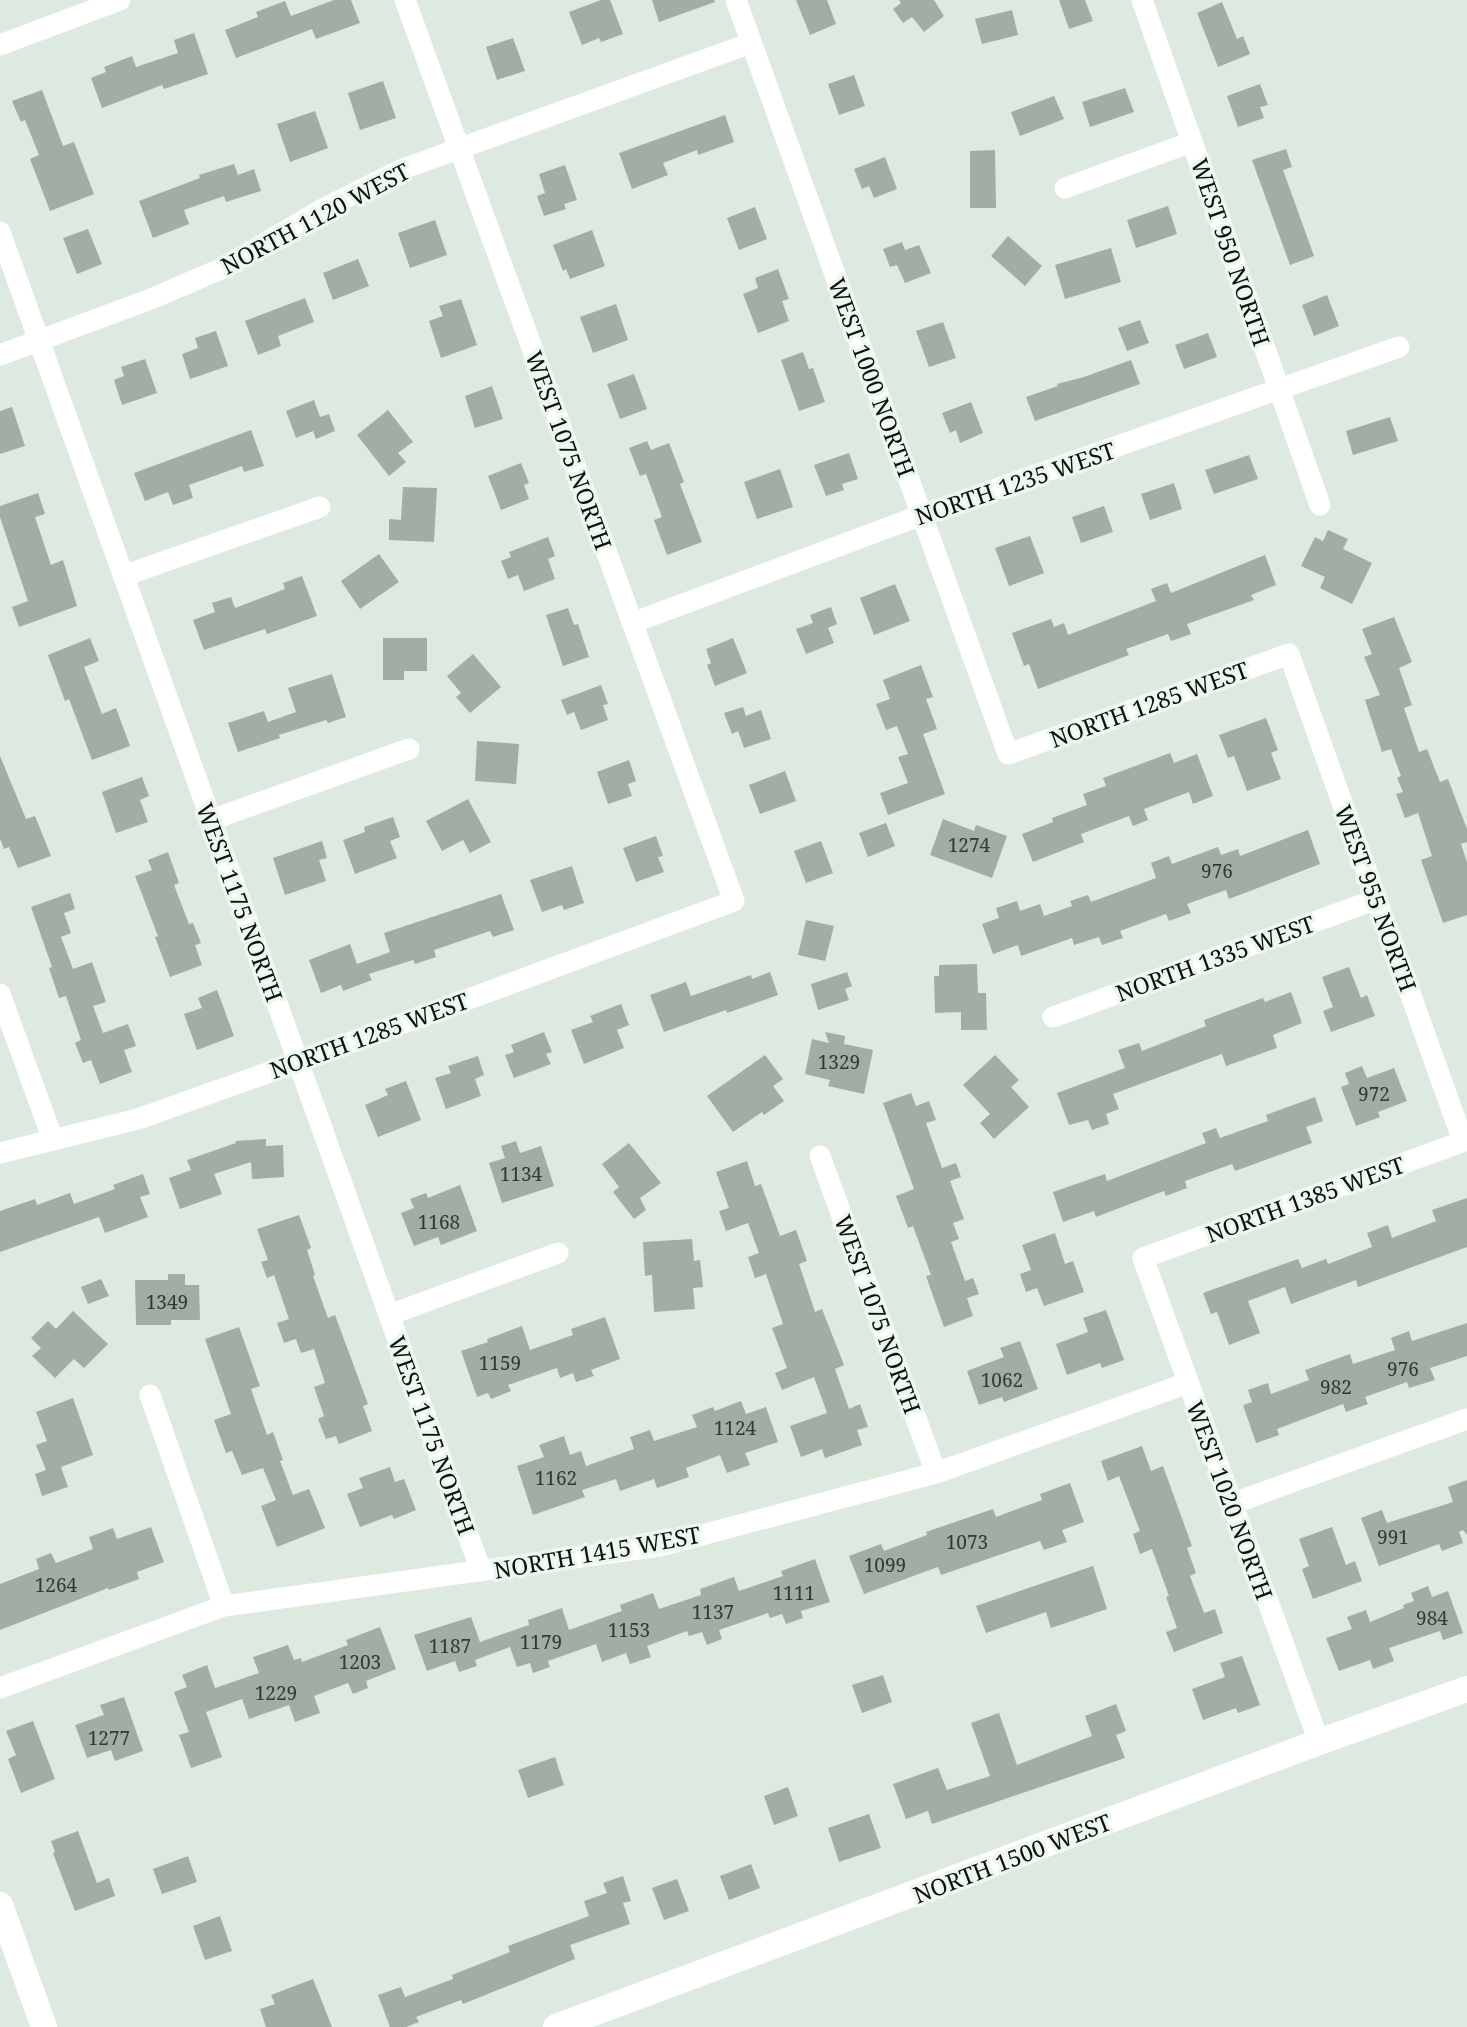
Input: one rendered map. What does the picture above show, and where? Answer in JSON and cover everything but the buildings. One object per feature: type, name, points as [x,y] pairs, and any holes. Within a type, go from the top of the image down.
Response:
[{"type":"street","points":[[0,45],[120,0]]},
{"type":"street","name":"WEST 1075 NORTH","points":[[405,0],[734,901]]},
{"type":"street","name":"WEST 1000 NORTH","points":[[736,0],[1008,754]]},
{"type":"street","name":"WEST 950 NORTH","points":[[1142,0],[1320,505]]},
{"type":"street","name":"NORTH 1120 WEST","points":[[0,355],[151,299],[223,268],[321,210],[403,169],[751,43]]},
{"type":"street","points":[[1065,188],[1192,142]]},
{"type":"street","name":"WEST 1175 NORTH","points":[[0,232],[481,1571]]},
{"type":"street","name":"NORTH 1235 WEST","points":[[632,623],[922,515],[1399,347]]},
{"type":"street","points":[[123,576],[320,507]]},
{"type":"street","name":"NORTH 1285 WEST","points":[[1008,754],[1289,654]]},
{"type":"street","name":"WEST 955 NORTH","points":[[1289,654],[1465,1141]]},
{"type":"street","points":[[211,820],[409,748]]},
{"type":"street","name":"NORTH 1335 WEST","points":[[1053,1017],[1377,899]]},
{"type":"street","name":"NORTH 1285 WEST","points":[[0,1153],[138,1119],[734,901]]},
{"type":"street","points":[[0,994],[53,1140]]},
{"type":"street","name":"NORTH 1385 WEST","points":[[1143,1258],[1465,1141]]},
{"type":"street","name":"WEST 1075 NORTH","points":[[820,1156],[936,1473]]},
{"type":"street","points":[[389,1315],[558,1253]]},
{"type":"street","name":"WEST 1020 NORTH","points":[[1143,1258],[1319,1742]]},
{"type":"street","name":"NORTH 1415 WEST","points":[[0,1688],[224,1606],[660,1546],[936,1473],[1188,1382]]},
{"type":"street","points":[[150,1395],[224,1606]]},
{"type":"street","points":[[1231,1504],[1467,1419]]},
{"type":"street","name":"NORTH 1500 WEST","points":[[556,2027],[1467,1689]]},
{"type":"street","points":[[0,1905],[8,1949],[44,2027]]}]
